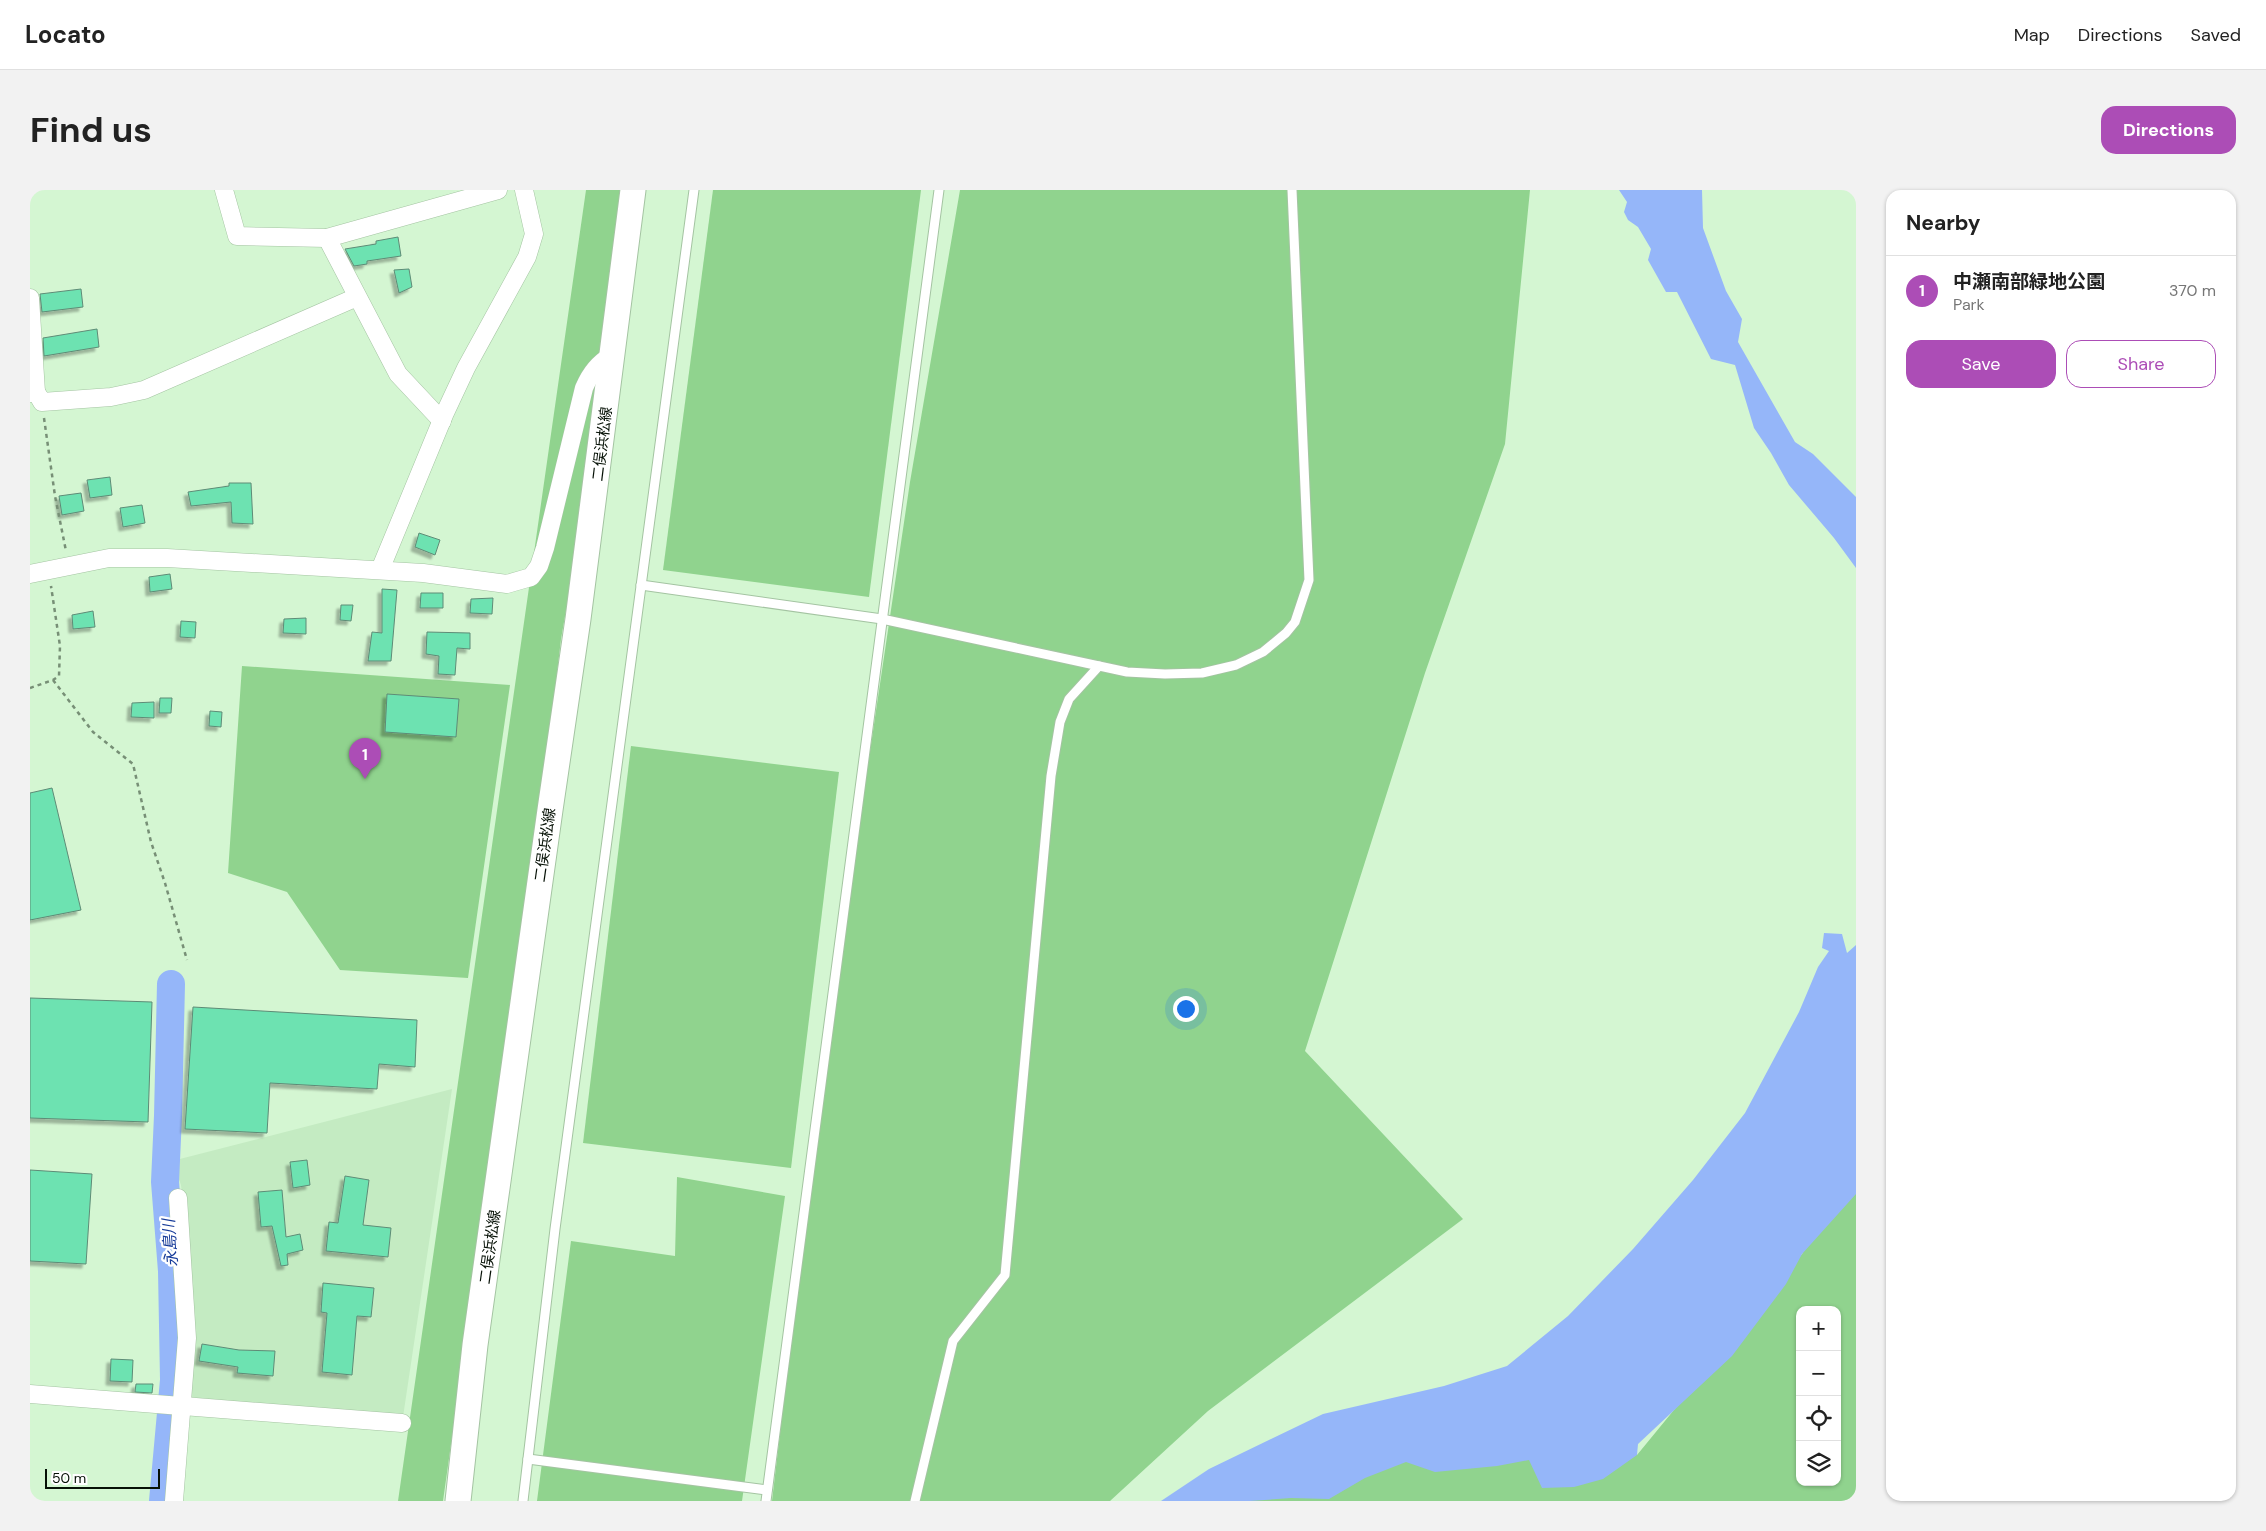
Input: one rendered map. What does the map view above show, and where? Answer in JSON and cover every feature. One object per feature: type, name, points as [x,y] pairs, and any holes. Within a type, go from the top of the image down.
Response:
[{"type":"main road","name":"二俣浜松線","points":[[458,1501],[475,1345],[578,619],[633,190]]},
{"type":"street","points":[[224,190],[237,236],[327,238],[498,190]]},
{"type":"street","points":[[380,570],[466,368],[527,257],[534,234],[524,190]]},
{"type":"street","points":[[327,238],[398,374],[442,421]]},
{"type":"street","points":[[30,298],[36,396],[111,397],[144,390],[357,296]]},
{"type":"street","points":[[30,574],[68,564],[109,558],[167,558],[424,573],[507,584],[531,577],[539,566],[545,548],[584,388],[590,374],[598,364],[613,354]]},
{"type":"street","points":[[174,1501],[176,1406],[187,1338],[178,1198]]},
{"type":"street","points":[[30,1394],[402,1423]]},
{"type":"lane","points":[[523,1501],[557,1220],[694,190]]},
{"type":"lane","points":[[766,1501],[939,190]]},
{"type":"lane","points":[[641,585],[882,619],[1126,672],[1202,673],[1236,666],[1263,652],[1286,633],[1295,622],[1309,580],[1292,190]]},
{"type":"lane","points":[[915,1501],[953,1341],[1005,1275],[1051,776],[1060,722],[1069,699],[1099,666]]},
{"type":"lane","points":[[528,1459],[767,1490]]},
{"type":"path","points":[[36,396],[68,564]]},
{"type":"path","points":[[30,688],[54,680],[59,676],[60,646],[49,570]]},
{"type":"path","points":[[54,680],[92,732],[133,764],[151,842],[165,882],[187,960]]},
{"type":"shaded area","points":[[452,1089],[403,1417],[189,1397],[195,1329],[181,1185],[172,1161]]},
{"type":"green space","points":[[586,190],[621,190],[575,560],[561,639],[545,777],[443,1501],[398,1501]]},
{"type":"green space","points":[[713,190],[921,190],[869,597],[663,570]]},
{"type":"green space","points":[[960,190],[1530,190],[1505,444],[1425,673],[1305,1051],[1463,1219],[1208,1411],[1110,1501],[772,1501],[824,1061],[910,482]]},
{"type":"green space","points":[[242,666],[510,685],[468,978],[340,970],[287,892],[228,873]]},
{"type":"green space","points":[[631,746],[839,772],[791,1168],[583,1143]]},
{"type":"green space","points":[[1856,1166],[1856,1501],[1227,1501],[1466,1443],[1637,1455],[1802,1254]]},
{"type":"green space","points":[[677,1177],[785,1196],[742,1501],[537,1501],[571,1241],[675,1256]]},
{"type":"water","points":[[1619,190],[1702,190],[1703,228],[1726,291],[1742,319],[1738,342],[1795,442],[1813,454],[1856,497],[1856,568],[1834,538],[1789,485],[1754,428],[1735,365],[1711,359],[1677,292],[1666,292],[1648,260],[1651,249],[1638,227],[1628,220],[1624,212],[1627,202]]},
{"type":"water","points":[[1824,933],[1842,934],[1847,953],[1856,945],[1856,1194],[1802,1254],[1786,1284],[1732,1356],[1638,1444],[1637,1455],[1603,1479],[1574,1487],[1542,1488],[1529,1460],[1497,1466],[1435,1472],[1406,1462],[1365,1478],[1329,1499],[1161,1501],[1209,1469],[1323,1414],[1444,1386],[1507,1366],[1568,1316],[1633,1249],[1693,1180],[1745,1113],[1799,1012],[1818,967],[1829,951],[1822,948]]},
{"type":"building","points":[[398,237],[401,256],[367,261],[367,264],[354,266],[345,249],[376,244],[376,241]]},
{"type":"building","points":[[409,269],[412,287],[399,293],[394,270]]},
{"type":"building","points":[[81,289],[83,307],[42,312],[40,294]]},
{"type":"building","points":[[97,329],[99,347],[44,356],[43,338]]},
{"type":"building","points":[[110,477],[112,495],[90,498],[87,480]]},
{"type":"building","points":[[229,483],[251,483],[253,524],[232,523],[231,502],[191,506],[188,492],[229,486]]},
{"type":"building","points":[[81,493],[84,511],[62,515],[59,496]]},
{"type":"building","points":[[142,505],[145,523],[123,527],[120,508]]},
{"type":"building","points":[[419,533],[440,540],[435,555],[415,547]]},
{"type":"building","points":[[170,574],[172,589],[150,592],[149,577]]},
{"type":"building","points":[[382,589],[397,590],[391,661],[368,661],[372,632],[382,633]]},
{"type":"building","points":[[421,593],[443,593],[443,608],[420,608]]},
{"type":"building","points":[[493,598],[492,614],[470,613],[471,599]]},
{"type":"building","points":[[341,605],[353,605],[351,621],[340,620]]},
{"type":"building","points":[[93,611],[95,627],[73,629],[72,615]]},
{"type":"building","points":[[306,618],[306,634],[283,633],[284,619]]},
{"type":"building","points":[[181,621],[196,622],[195,638],[180,637]]},
{"type":"building","points":[[427,632],[470,633],[470,649],[457,648],[455,675],[438,674],[439,656],[426,654]]},
{"type":"building","points":[[387,694],[459,699],[456,737],[385,732]]},
{"type":"building","points":[[160,698],[172,698],[171,713],[159,713]]},
{"type":"building","points":[[154,702],[154,718],[131,717],[132,703]]},
{"type":"building","points":[[210,711],[222,712],[221,727],[209,726]]},
{"type":"building","points":[[52,788],[81,910],[30,920],[30,793]]},
{"type":"building","points":[[30,998],[152,1002],[148,1122],[30,1118]]},
{"type":"building","points":[[193,1007],[417,1020],[415,1067],[379,1064],[377,1089],[270,1083],[267,1133],[185,1129]]},
{"type":"building","points":[[307,1160],[310,1185],[293,1188],[290,1162]]},
{"type":"building","points":[[30,1170],[92,1174],[86,1264],[30,1261]]},
{"type":"building","points":[[345,1176],[369,1180],[363,1225],[391,1228],[388,1257],[326,1251],[329,1222],[338,1223]]},
{"type":"building","points":[[282,1190],[286,1237],[300,1234],[303,1250],[287,1254],[288,1265],[281,1266],[272,1226],[261,1227],[258,1192]]},
{"type":"building","points":[[323,1283],[374,1288],[371,1317],[357,1316],[352,1375],[322,1372],[327,1313],[321,1312]]},
{"type":"building","points":[[202,1344],[239,1350],[275,1351],[273,1376],[237,1373],[238,1367],[199,1361]]},
{"type":"building","points":[[111,1359],[133,1360],[132,1382],[110,1381]]},
{"type":"building","points":[[136,1384],[153,1384],[152,1393],[135,1392]]},
{"type":"waterway","name":"永島川","points":[[163,1501],[174,1380],[172,1271],[165,1182],[171,984]]},
{"type":"place","name":"中瀬南部緑地公園","points":[[365,779]]}]
